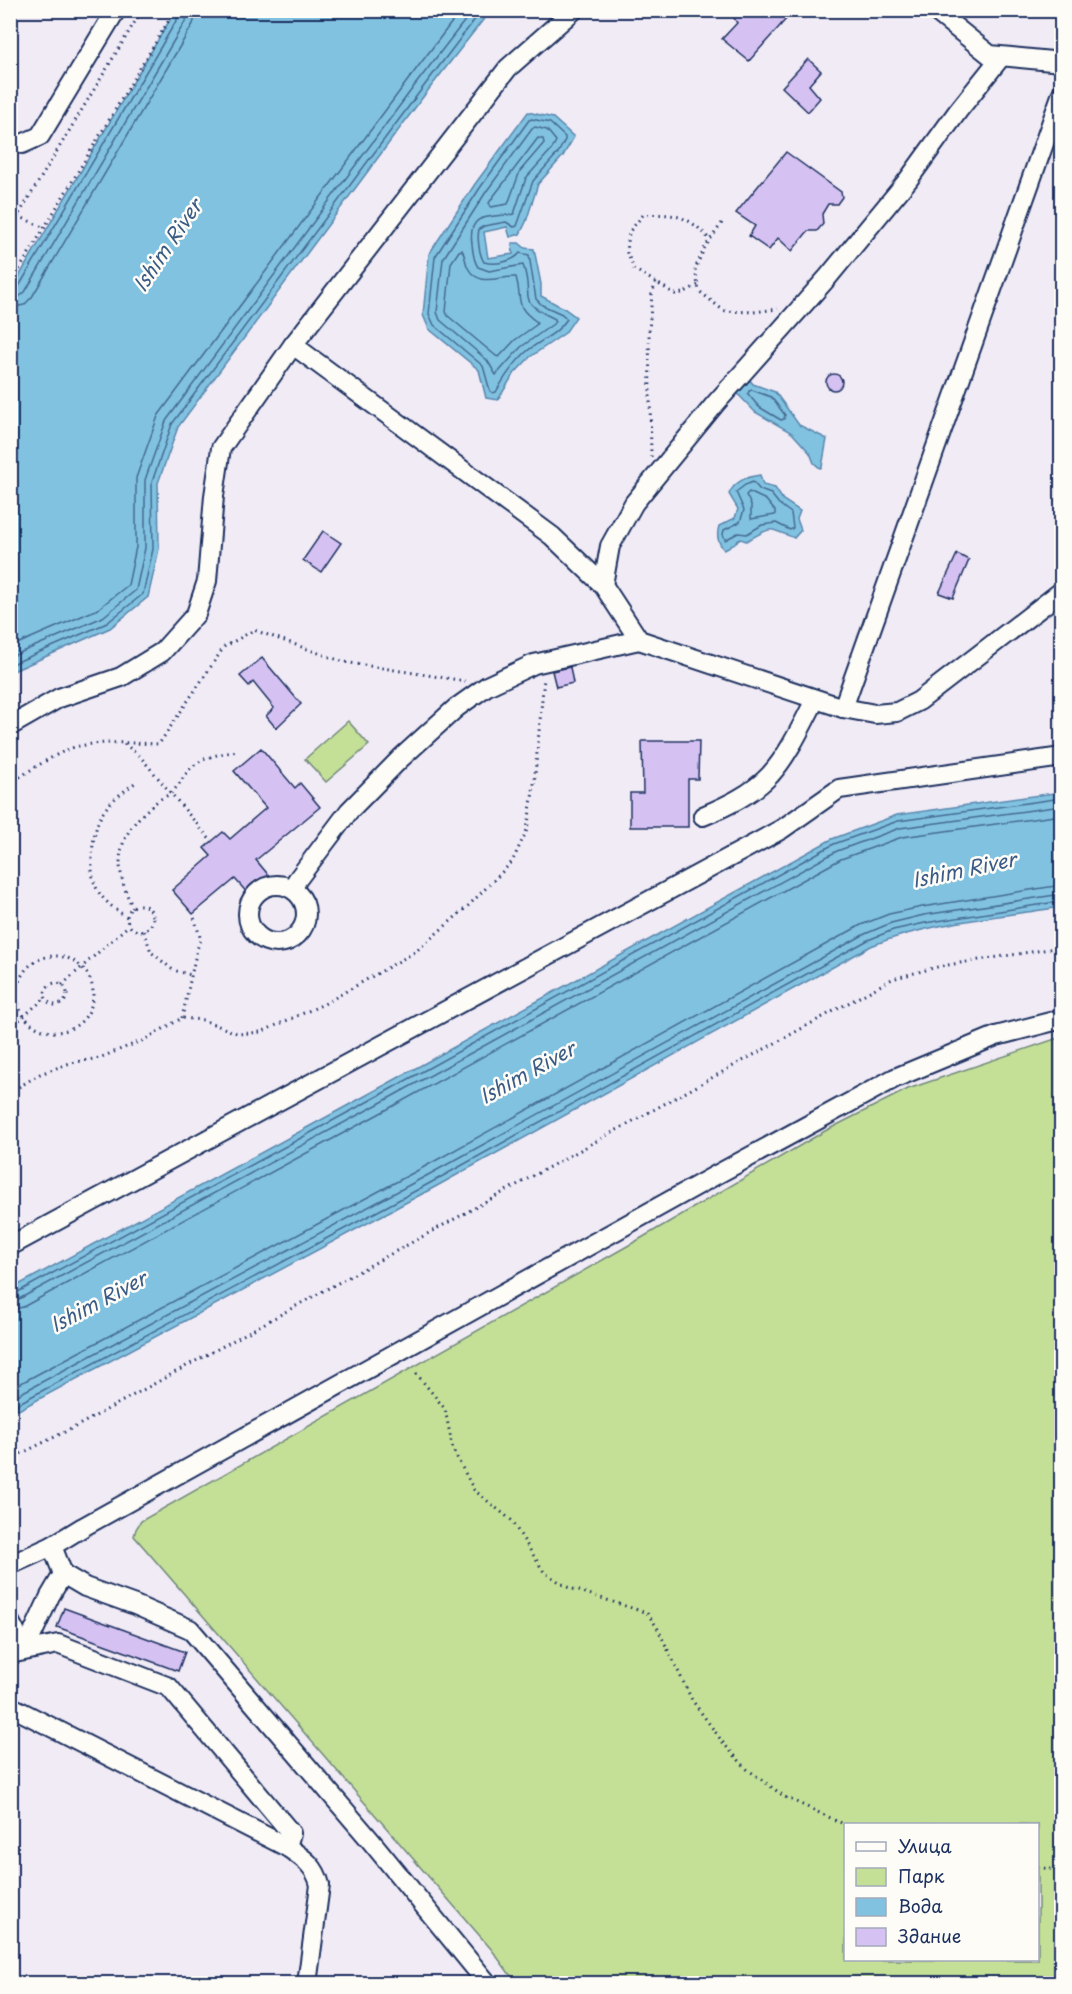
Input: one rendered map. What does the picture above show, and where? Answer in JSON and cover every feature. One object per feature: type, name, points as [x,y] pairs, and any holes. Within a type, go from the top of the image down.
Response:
[{"type":"street","points":[[10,142],[22,144],[40,136],[116,10]]},
{"type":"street","points":[[10,726],[59,698],[122,677],[162,652],[196,614],[207,580],[214,496],[221,448],[293,345],[508,68],[574,10]]},
{"type":"street","points":[[934,10],[990,56],[1062,62]]},
{"type":"street","points":[[603,585],[610,546],[634,503],[715,404],[808,300],[908,180],[1001,57]]},
{"type":"street","points":[[843,708],[1062,93]]},
{"type":"street","points":[[293,345],[552,536],[603,585],[639,639]]},
{"type":"street","points":[[293,889],[297,880],[349,811],[401,758],[456,708],[487,686],[534,664],[639,639],[843,708],[875,714],[897,712],[919,701],[1062,591]]},
{"type":"street","points":[[703,816],[732,804],[770,775],[787,751],[815,700]]},
{"type":"street","points":[[10,1246],[782,829],[840,789],[1062,757]]},
{"type":"street","points":[[10,1565],[52,1546],[716,1175],[895,1078],[996,1036],[1062,1019]]},
{"type":"street","points":[[52,1546],[63,1574],[85,1587],[135,1605],[190,1629],[371,1841],[488,1983]]},
{"type":"street","points":[[18,1652],[63,1574]]},
{"type":"street","points":[[10,1622],[18,1652]]},
{"type":"street","points":[[18,1652],[57,1644],[169,1687],[291,1833],[287,1847]]},
{"type":"street","points":[[10,1706],[287,1847],[309,1863],[317,1874],[320,1885],[307,1983]]},
{"type":"path","points":[[10,229],[142,10]]},
{"type":"path","points":[[10,285],[175,10]]},
{"type":"path","points":[[698,285],[683,293],[675,294],[634,269],[627,253],[629,232],[643,215],[661,214],[680,216],[699,227],[710,240]]},
{"type":"path","points":[[18,216],[45,228]]},
{"type":"path","points":[[722,223],[695,269],[699,291],[724,311],[754,312],[786,307],[808,300]]},
{"type":"path","points":[[654,479],[650,454],[649,331],[652,294],[656,282]]},
{"type":"path","points":[[10,784],[24,773],[77,746],[123,743],[159,744],[224,647],[254,630],[344,662],[434,675],[487,686]]},
{"type":"path","points":[[10,1095],[14,1090],[40,1074],[70,1063],[99,1058],[144,1040],[182,1018],[203,1020],[239,1034],[261,1032],[324,1004],[415,952],[466,908],[512,862],[527,830],[534,785],[546,662]]},
{"type":"path","points":[[123,743],[138,754],[212,842]]},
{"type":"path","points":[[133,908],[123,888],[120,872],[124,838],[139,818],[171,793],[192,767],[211,756],[238,751]]},
{"type":"path","points":[[127,917],[111,907],[100,894],[92,877],[92,858],[95,828],[105,809],[136,782]]},
{"type":"path","points":[[137,905],[146,906],[152,911],[154,919],[151,927],[144,931],[135,931],[129,925],[127,917],[133,908],[137,905]]},
{"type":"path","points":[[182,1018],[190,975],[201,940],[193,914]]},
{"type":"path","points":[[62,985],[129,925]]},
{"type":"path","points":[[144,931],[151,952],[174,970],[190,975]]},
{"type":"path","points":[[10,1459],[89,1419],[892,979],[941,966],[1062,947]]},
{"type":"path","points":[[59,956],[82,967],[89,977],[92,995],[87,1013],[79,1023],[69,1029],[56,1032],[33,1025],[24,1016],[18,1005],[17,993],[26,970],[35,962],[47,957],[59,956]]},
{"type":"path","points":[[10,1028],[46,997],[48,987],[54,983],[62,985],[66,991],[66,998],[62,1004],[54,1005],[47,1001],[46,997]]},
{"type":"path","points":[[416,1373],[445,1409],[453,1450],[474,1490],[511,1520],[544,1572],[567,1587],[647,1613],[657,1627],[692,1700],[724,1744],[747,1769],[785,1797],[844,1824]]},
{"type":"path","points":[[1039,1867],[1062,1871]]},
{"type":"green space","points":[[348,721],[369,745],[326,782],[305,759]]},
{"type":"green space","points":[[1061,1037],[1061,1983],[516,1983],[492,1950],[134,1536],[136,1529],[141,1521],[638,1240],[825,1131],[908,1089]]},
{"type":"water","name":"Ishim River","points":[[175,11],[490,11],[426,93],[178,427],[158,483],[159,549],[148,597],[110,628],[11,672],[11,290]]},
{"type":"water","points":[[528,112],[553,118],[574,137],[563,156],[538,184],[520,234],[510,237],[507,227],[484,232],[488,258],[513,254],[512,243],[519,243],[525,248],[534,249],[541,296],[576,317],[565,333],[530,357],[513,375],[498,400],[486,398],[479,370],[429,329],[423,315],[429,254],[475,184]]},
{"type":"water","points":[[746,375],[753,384],[775,392],[799,425],[827,439],[822,467],[814,463],[810,453],[792,433],[755,412],[733,389]]},
{"type":"water","points":[[760,475],[763,485],[775,488],[783,500],[800,511],[797,519],[801,530],[794,538],[778,531],[765,531],[746,541],[741,539],[724,550],[718,539],[719,526],[735,518],[738,509],[729,494],[742,480]]},
{"type":"water","name":"Ishim River","points":[[1061,792],[1061,907],[941,926],[871,946],[435,1187],[11,1414],[11,1289],[832,839],[897,815]]},
{"type":"building","points":[[740,10],[780,10],[787,18],[749,61],[722,39],[737,23],[734,18]]},
{"type":"building","points":[[808,59],[821,71],[809,85],[820,98],[808,112],[782,87]]},
{"type":"building","points":[[786,152],[841,192],[842,197],[837,204],[828,204],[822,214],[823,224],[817,231],[808,231],[792,251],[778,238],[769,250],[749,236],[755,226],[736,213]]},
{"type":"building","points":[[831,374],[837,374],[842,382],[840,388],[831,390],[826,385],[826,379]]},
{"type":"building","points":[[323,531],[341,543],[321,572],[303,560]]},
{"type":"building","points":[[957,554],[969,560],[953,598],[939,593]]},
{"type":"building","points":[[262,658],[301,704],[276,728],[266,716],[274,708],[253,682],[249,686],[240,676]]},
{"type":"building","points":[[570,667],[573,683],[556,687],[552,671]]},
{"type":"building","points":[[642,741],[699,741],[698,779],[688,779],[688,827],[630,827],[630,793],[643,793]]},
{"type":"building","points":[[261,748],[295,788],[300,783],[320,807],[256,860],[271,878],[250,896],[235,879],[193,914],[172,890],[211,856],[204,848],[223,832],[230,839],[266,808],[234,771]]},
{"type":"building","points":[[64,1608],[185,1652],[178,1671],[57,1627]]}]
